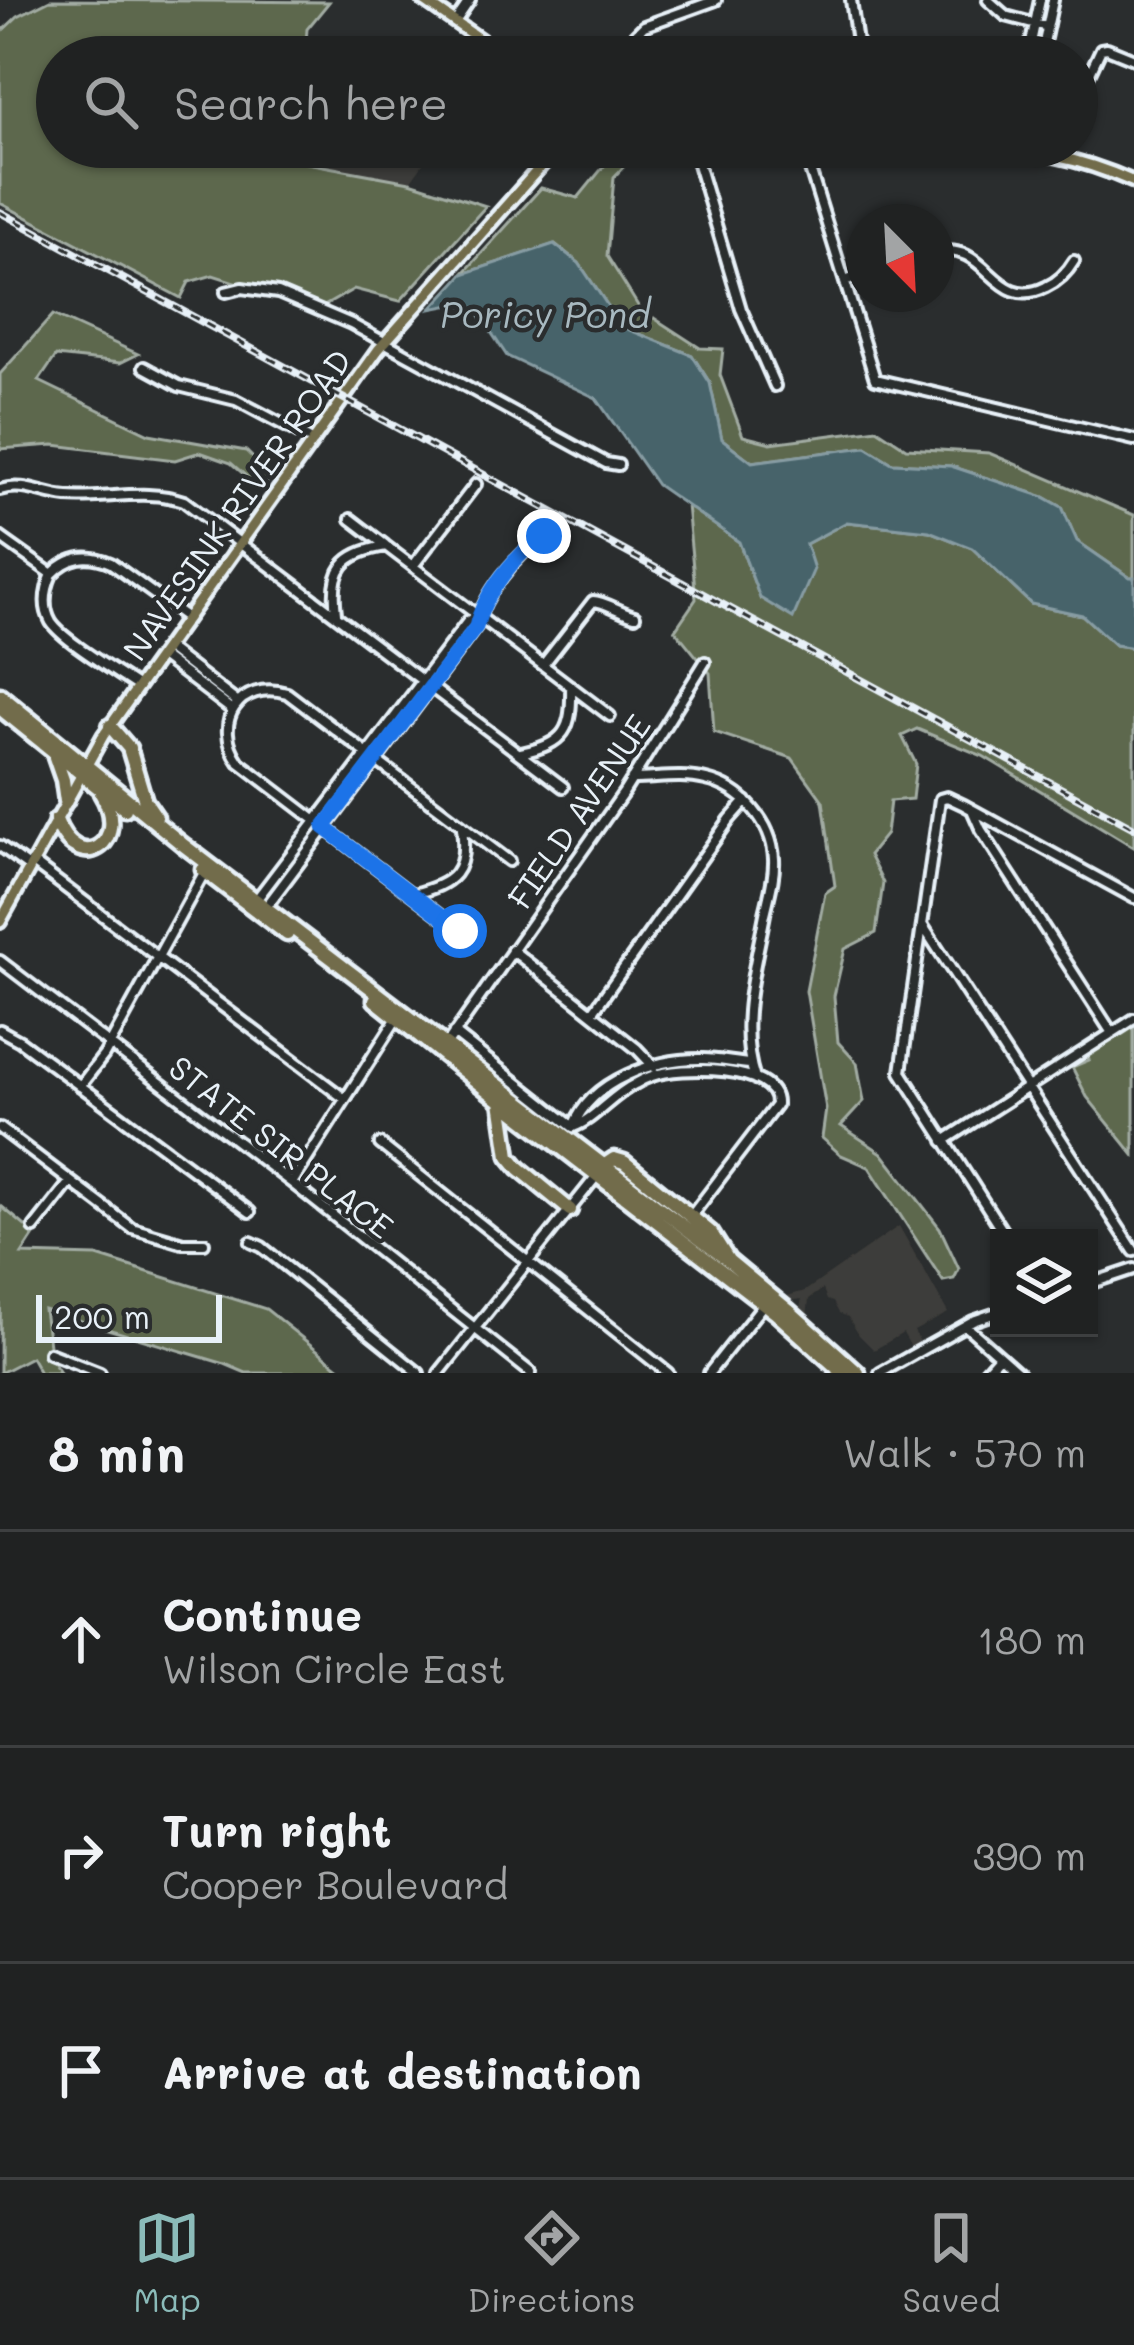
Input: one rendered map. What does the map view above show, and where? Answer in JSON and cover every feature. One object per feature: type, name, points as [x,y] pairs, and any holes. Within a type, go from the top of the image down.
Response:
[{"type":"highway","points":[[0,695],[83,769],[451,1039],[569,1132],[600,1171],[843,1373]]},
{"type":"highway","points":[[0,708],[52,751],[83,769],[109,806],[110,836],[92,850],[77,849],[65,840],[56,820]]},
{"type":"highway","points":[[110,726],[129,748],[146,802],[167,832]]},
{"type":"highway","points":[[52,751],[66,801]]},
{"type":"highway","points":[[97,787],[501,1101],[728,1261],[858,1373]]},
{"type":"highway","points":[[501,1101],[509,1156],[570,1210]]},
{"type":"highway","points":[[600,1171],[620,1159],[718,1240],[728,1261]]},
{"type":"main road","points":[[423,0],[474,36]]},
{"type":"main road","points":[[1098,166],[1134,182]]},
{"type":"main road","name":"NAVESINK RIVER ROAD","points":[[0,922],[110,726],[384,343],[539,168]]},
{"type":"street","points":[[454,22],[470,0]]},
{"type":"street","points":[[634,36],[644,26],[716,0]]},
{"type":"street","points":[[851,0],[856,36]]},
{"type":"street","points":[[988,0],[1006,16],[1047,27]]},
{"type":"street","points":[[1032,36],[1040,0]]},
{"type":"street","points":[[1045,36],[1053,0]]},
{"type":"street","points":[[1098,55],[1107,47],[1134,59]]},
{"type":"street","points":[[699,168],[741,309],[775,386]]},
{"type":"street","points":[[810,168],[874,379],[1134,440]]},
{"type":"street","points":[[954,250],[965,253],[1004,285],[1026,293],[1059,280],[1074,261]]},
{"type":"street","points":[[226,292],[242,288],[278,293],[351,324],[618,465]]},
{"type":"street","points":[[144,367],[179,386],[236,400],[314,441]]},
{"type":"street","points":[[413,566],[476,484]]},
{"type":"street","points":[[0,490],[19,487],[67,497],[175,498],[192,506],[563,787]]},
{"type":"street","points":[[351,519],[610,716]]},
{"type":"street","points":[[261,904],[468,621],[478,615],[526,548],[544,536]]},
{"type":"street","points":[[0,537],[52,574]]},
{"type":"street","points":[[336,614],[334,586],[341,567],[357,553],[386,546]]},
{"type":"street","points":[[138,687],[51,622],[46,592],[52,574],[70,560],[99,558],[188,618]]},
{"type":"street","points":[[543,665],[592,602],[635,616]]},
{"type":"street","points":[[164,652],[235,706]]},
{"type":"street","name":"FIELD AVENUE","points":[[451,1039],[632,779],[705,662]]},
{"type":"street","points":[[520,753],[550,745],[562,734],[571,718],[571,686]]},
{"type":"street","points":[[460,931],[239,762],[228,743],[228,720],[235,706],[255,692],[286,693],[509,860]]},
{"type":"street","points":[[632,779],[669,776],[704,779],[726,787],[746,801],[766,830],[774,865],[748,1009],[747,1044],[755,1079]]},
{"type":"street","points":[[1001,1229],[901,1072],[942,797],[1134,898]]},
{"type":"street","points":[[592,1013],[746,801]]},
{"type":"street","points":[[972,811],[1112,1033]]},
{"type":"street","points":[[412,894],[436,889],[456,874],[464,854],[462,827]]},
{"type":"street","points":[[0,846],[31,864],[345,1100]]},
{"type":"street","points":[[80,1086],[110,1044],[205,872]]},
{"type":"street","points":[[922,925],[1134,1252]]},
{"type":"street","points":[[512,950],[655,1070],[713,1070],[755,1079],[775,1093],[776,1105],[691,1216]]},
{"type":"street","name":"STATE SIR PLACE","points":[[0,961],[292,1183],[531,1373]]},
{"type":"street","points":[[292,1183],[397,1018]]},
{"type":"street","points":[[944,1141],[1134,1019]]},
{"type":"street","points":[[0,1030],[250,1212]]},
{"type":"street","points":[[569,1132],[578,1115],[602,1092],[628,1076],[702,1059],[750,1064]]},
{"type":"street","points":[[0,1128],[132,1228],[183,1243],[204,1243]]},
{"type":"street","points":[[380,1144],[668,1373]]},
{"type":"street","points":[[439,1373],[600,1171]]},
{"type":"street","points":[[34,1228],[70,1182]]},
{"type":"street","points":[[251,1242],[419,1373]]},
{"type":"street","points":[[1098,1281],[1134,1270]]},
{"type":"street","points":[[709,1373],[764,1304]]},
{"type":"street","points":[[880,1373],[990,1316]]},
{"type":"street","points":[[966,1326],[1019,1373]]},
{"type":"street","points":[[50,1353],[100,1373]]},
{"type":"street","points":[[984,1373],[999,1356]]},
{"type":"shaded area","points":[[334,168],[420,168],[410,182]]},
{"type":"shaded area","points":[[899,1226],[948,1313],[914,1331],[921,1345],[912,1349],[903,1333],[874,1350],[848,1317],[827,1300],[823,1289],[809,1299],[807,1317],[799,1312],[802,1299],[788,1301],[787,1296],[805,1291]]},
{"type":"green space","points":[[50,0],[329,2],[306,36],[36,36],[36,168],[334,168],[410,182],[486,206],[400,301],[354,289],[319,309],[213,275],[189,282],[181,298],[0,203],[0,33],[18,16]]},
{"type":"green space","points":[[602,168],[622,168],[614,177],[607,256],[640,309],[700,348],[723,349],[720,375],[743,436],[771,443],[877,429],[906,448],[989,453],[1134,515],[1134,577],[1077,541],[1062,507],[951,466],[892,463],[866,447],[752,462],[722,439],[710,383],[692,355],[622,327],[579,263],[555,244],[463,274],[541,188],[578,198]]},
{"type":"green space","points":[[53,315],[138,354],[120,363],[56,356],[39,381],[149,434],[246,451],[271,476],[262,490],[231,463],[200,452],[175,460],[54,445],[0,449],[0,374]]},
{"type":"green space","points":[[687,505],[739,542],[760,598],[806,544],[847,522],[929,531],[972,548],[1031,604],[1082,615],[1115,645],[1134,648],[1134,847],[983,756],[917,729],[902,736],[916,764],[912,799],[890,801],[886,834],[869,855],[883,883],[876,933],[845,949],[834,996],[838,1042],[857,1063],[864,1101],[841,1126],[882,1153],[940,1228],[959,1269],[954,1279],[943,1281],[869,1167],[841,1155],[822,1138],[826,1109],[806,991],[825,893],[835,886],[823,801],[792,758],[714,732],[710,673],[675,630],[696,599]]},
{"type":"green space","points":[[1134,1019],[1134,1155],[1087,1097],[1072,1067],[1089,1060],[1084,1051]]},
{"type":"green space","points":[[1,1206],[35,1234],[22,1254],[97,1256],[266,1309],[346,1373],[246,1373],[44,1310],[51,1359],[60,1373],[40,1373],[31,1357],[0,1373]]},
{"type":"water","name":"Poricy Pond","points":[[554,244],[579,263],[622,327],[692,355],[710,383],[722,439],[752,462],[866,447],[892,463],[951,466],[1062,507],[1077,541],[1134,577],[1134,648],[1115,645],[1082,615],[1031,604],[972,548],[929,531],[847,522],[806,544],[814,569],[793,618],[760,598],[739,542],[657,485],[596,398],[507,356],[475,308],[456,304],[431,309],[463,274]]},
{"type":"railway","points":[[0,212],[1134,828]]},
{"type":"route","points":[[460,931],[324,827],[476,627],[488,598],[526,548],[544,536]]}]
